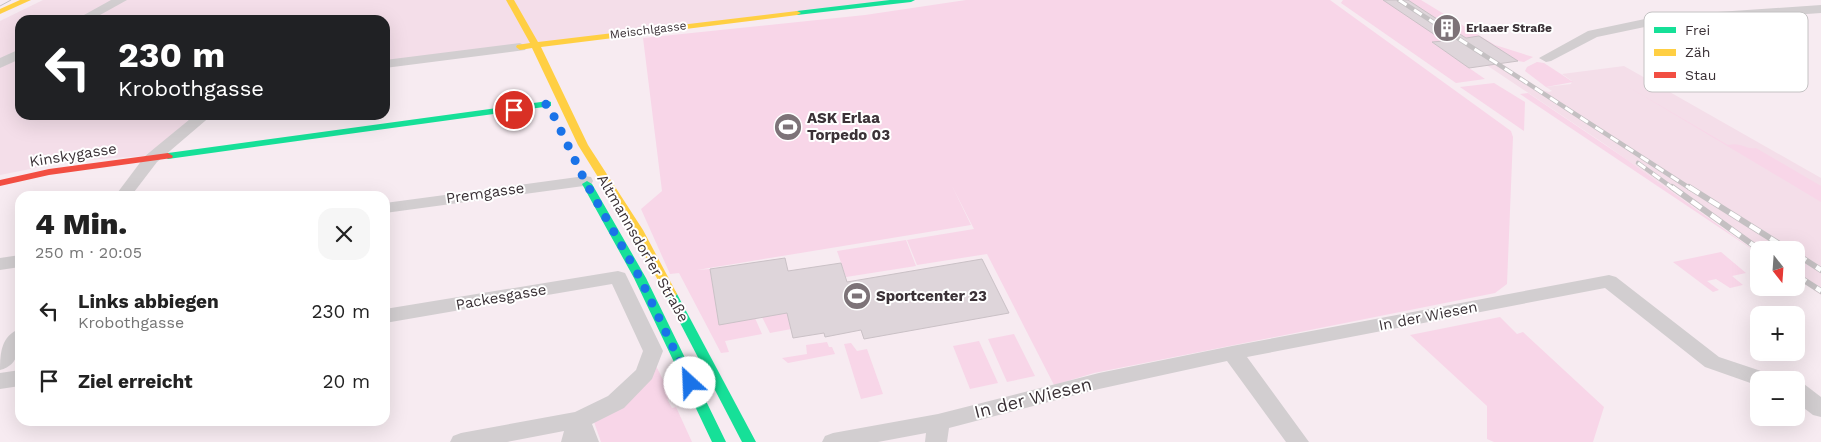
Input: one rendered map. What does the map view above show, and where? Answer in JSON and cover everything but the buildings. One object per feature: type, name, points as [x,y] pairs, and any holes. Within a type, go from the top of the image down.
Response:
[{"type":"main road","points":[[0,12],[27,0]]},
{"type":"main road","points":[[498,0],[505,16]]},
{"type":"main road","name":"Altmannsdorfer Straße","points":[[510,0],[527,60]]},
{"type":"main road","name":"Meischlgasse","points":[[523,44],[911,0]]},
{"type":"main road","name":"Altmannsdorfer Straße","points":[[523,44],[544,61],[583,144],[637,230],[749,442]]},
{"type":"main road","name":"Kinskygasse","points":[[0,183],[49,172],[550,109],[541,90]]},
{"type":"main road","name":"Altmannsdorfer Straße","points":[[583,176],[640,278],[718,442]]},
{"type":"street","points":[[91,15],[121,0]]},
{"type":"street","points":[[1777,12],[1821,9]]},
{"type":"street","points":[[1546,58],[1593,34],[1644,23]]},
{"type":"street","name":"Meischlgasse","points":[[390,63],[523,44]]},
{"type":"street","points":[[0,64],[15,56]]},
{"type":"street","points":[[127,191],[151,159],[198,120]]},
{"type":"street","name":"Premgasse","points":[[390,207],[568,181],[583,176]]},
{"type":"street","points":[[0,264],[15,262]]},
{"type":"street","name":"Packesgasse","points":[[390,315],[618,277],[652,351],[645,374],[616,402],[579,420]]},
{"type":"street","name":"In der Wiesen","points":[[834,442],[937,432],[1099,381],[1232,353],[1609,282],[1712,362],[1750,375]]},
{"type":"street","points":[[0,363],[15,343]]},
{"type":"street","points":[[1232,353],[1298,442]]},
{"type":"street","points":[[0,381],[15,379]]},
{"type":"street","points":[[1805,397],[1821,409]]},
{"type":"street","points":[[461,442],[579,420]]},
{"type":"street","points":[[572,442],[579,420]]},
{"type":"street","points":[[579,420],[588,442]]},
{"type":"shaded area","points":[[43,0],[901,0],[390,63],[390,15],[15,15],[15,120],[196,120],[144,156],[71,161],[0,175],[0,21]]},
{"type":"shaded area","points":[[966,0],[1330,0],[1511,131],[1513,137],[1507,284],[1495,293],[1094,373],[1054,385],[987,254],[917,265],[907,240],[974,229],[952,186],[971,225],[697,270],[710,269],[719,324],[755,318],[762,334],[725,341],[729,352],[721,353],[679,273],[670,274],[641,209],[662,191],[643,38],[865,15]]},
{"type":"shaded area","points":[[1343,0],[1384,0],[1444,41],[1433,43],[1485,79],[1456,83],[1341,3]]},
{"type":"shaded area","points":[[1408,0],[1421,0],[1495,45],[1533,57],[1524,62],[1518,61],[1479,36],[1466,38]]},
{"type":"shaded area","points":[[1491,58],[1542,90],[1549,92],[1552,91],[1546,87],[1571,84],[1572,81],[1562,74],[1624,66],[1644,77],[1644,92],[1670,92],[1821,178],[1821,295],[1805,284],[1805,241],[1750,241],[1750,247],[1606,145],[1479,60]]},
{"type":"shaded area","points":[[1537,62],[1544,63],[1573,82],[1546,87],[1525,71],[1527,67]]},
{"type":"shaded area","points":[[1494,83],[1525,102],[1524,131],[1460,87]]},
{"type":"shaded area","points":[[1625,85],[1728,145],[1737,144],[1756,148],[1821,186],[1821,202]]},
{"type":"shaded area","points":[[1528,93],[1626,159],[1750,248],[1520,94]]},
{"type":"shaded area","points":[[906,240],[916,266],[846,277],[837,251]]},
{"type":"shaded area","points":[[1721,252],[1746,273],[1732,276],[1743,285],[1730,288],[1716,279],[1707,281],[1719,290],[1713,292],[1673,262]]},
{"type":"shaded area","points":[[797,311],[802,327],[770,333],[762,317]]},
{"type":"shaded area","points":[[1500,317],[1517,334],[1523,332],[1604,407],[1593,442],[1494,442],[1487,439],[1487,406],[1410,335]]},
{"type":"shaded area","points":[[1014,334],[1035,376],[1007,382],[988,339]]},
{"type":"shaded area","points":[[979,341],[998,383],[970,389],[953,346]]},
{"type":"shaded area","points":[[827,342],[835,354],[788,363],[782,358],[807,354],[806,345]]},
{"type":"shaded area","points":[[851,343],[857,351],[867,349],[883,394],[861,399],[844,344]]},
{"type":"shaded area","points":[[656,366],[672,397],[667,399],[672,408],[676,407],[692,442],[601,442],[594,422]]},
{"type":"tram line","points":[[0,6],[11,0]]},
{"type":"railway","points":[[1399,0],[1691,189]]},
{"type":"railway","points":[[1638,163],[1674,189]]},
{"type":"railway","points":[[1672,187],[1750,243]]},
{"type":"railway","points":[[1689,187],[1775,241]]},
{"type":"railway","points":[[1805,260],[1821,270]]},
{"type":"railway","points":[[1805,281],[1821,291]]},
{"type":"traffic: fast","points":[[797,13],[911,0]]},
{"type":"traffic: fast","points":[[168,156],[548,104]]},
{"type":"traffic: fast","points":[[587,184],[640,278],[719,442]]},
{"type":"traffic: fast","points":[[671,294],[749,442]]},
{"type":"traffic: slow","points":[[0,12],[27,0]]},
{"type":"traffic: slow","points":[[510,0],[544,61],[583,145],[637,230],[671,294]]},
{"type":"traffic: slow","points":[[520,47],[797,13]]},
{"type":"traffic: jam","points":[[0,183],[49,172],[168,156]]},
{"type":"place","name":"Erlaaer Straße","points":[[1447,28]]},
{"type":"place","name":"ASK Erlaa Torpedo 03","points":[[788,127]]},
{"type":"place","name":"Sportcenter 23","points":[[857,296]]},
{"type":"route","points":[[514,110],[534,108],[548,104],[585,181],[640,278],[690,383]]}]
